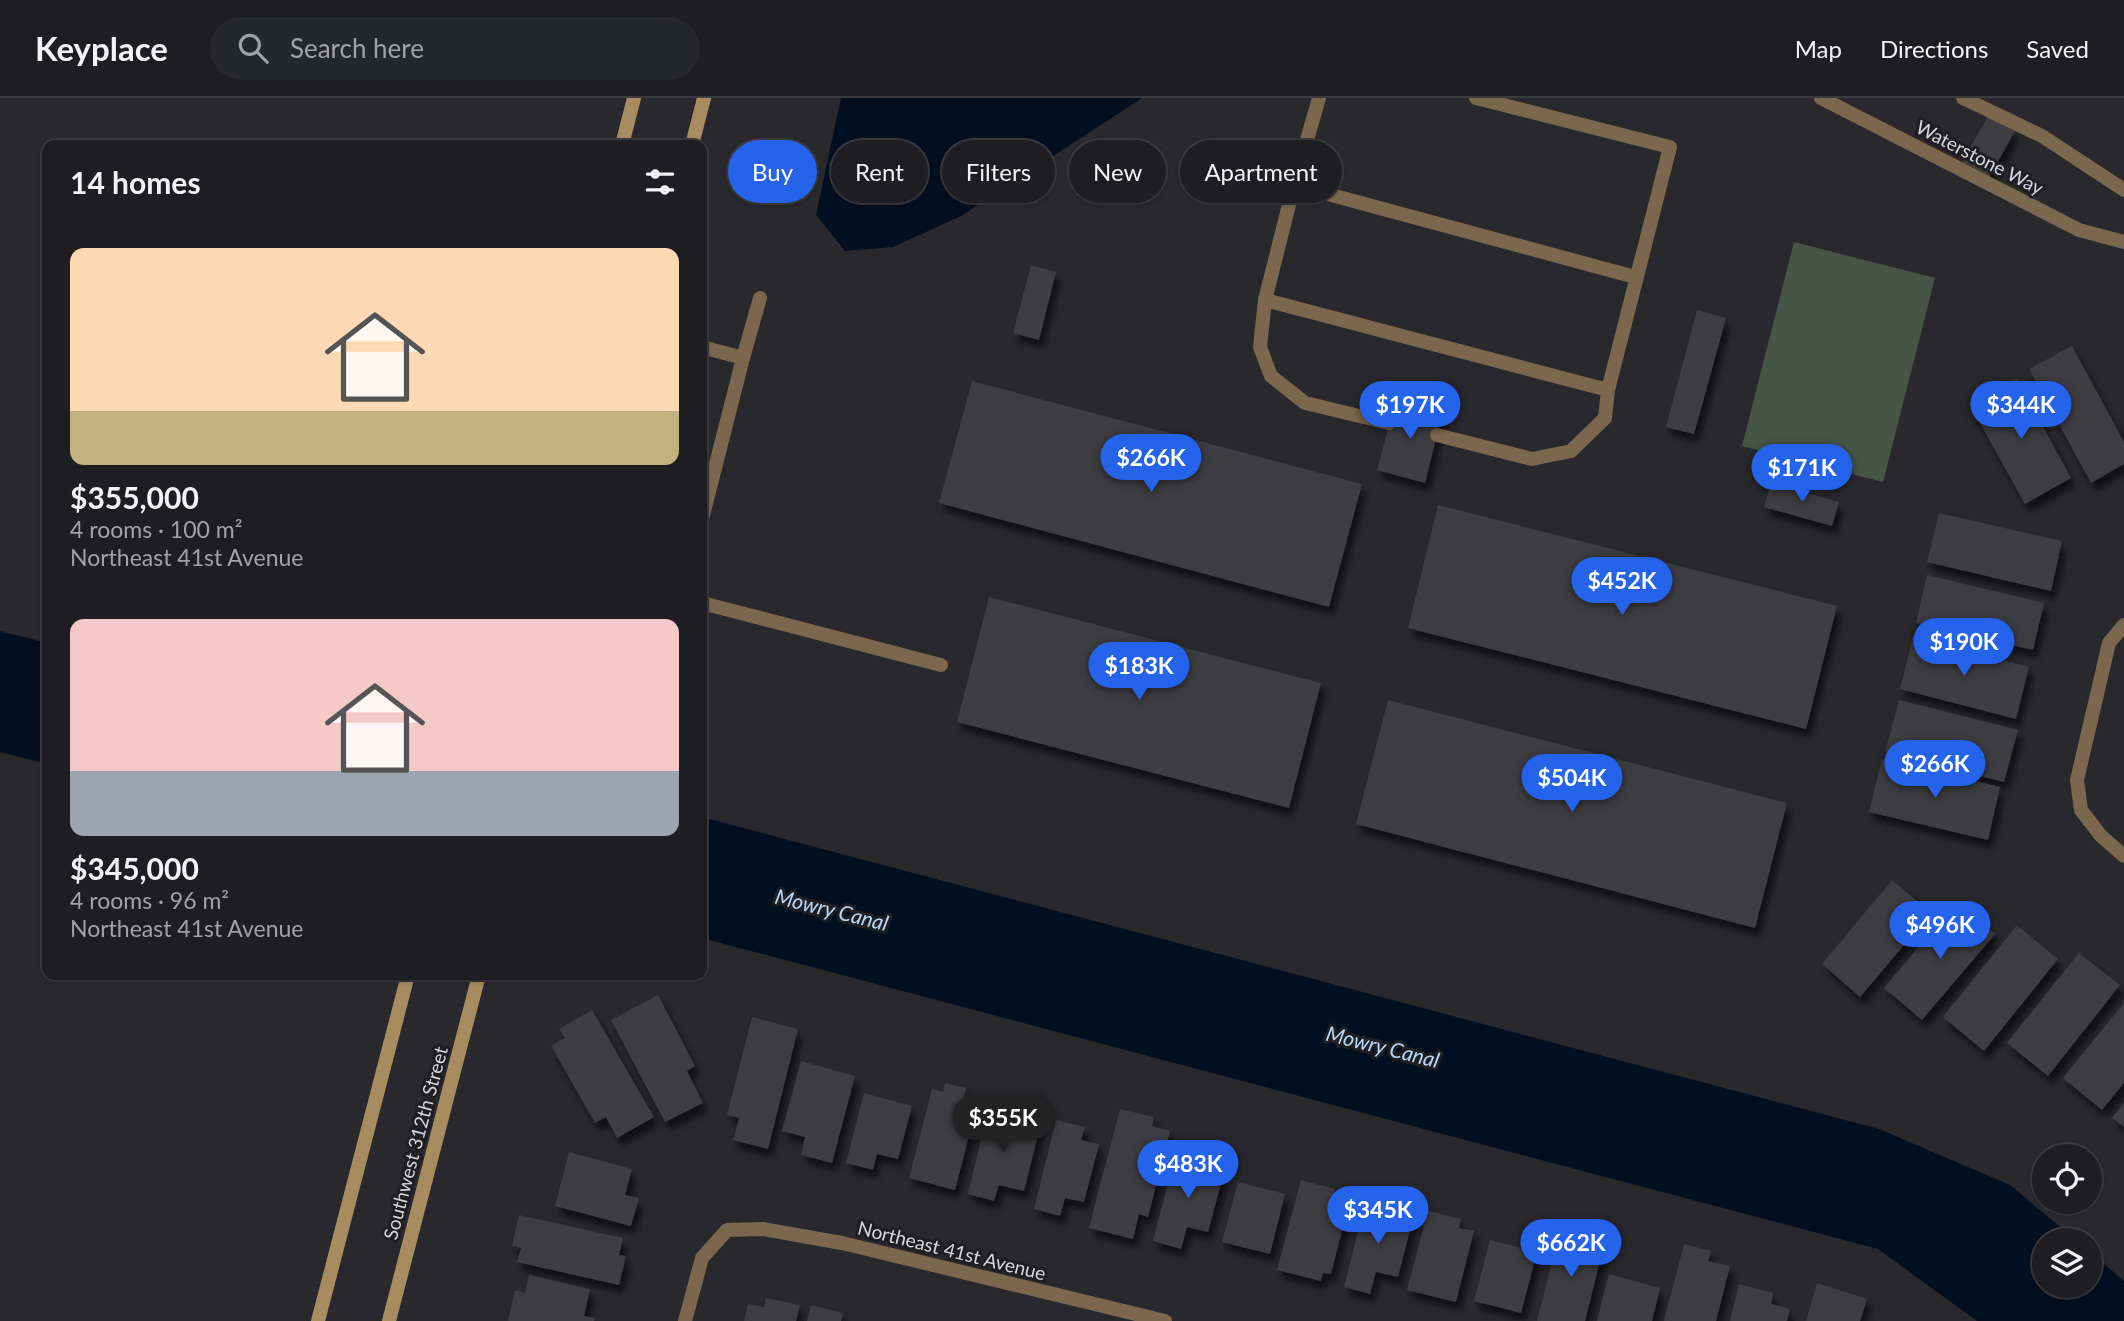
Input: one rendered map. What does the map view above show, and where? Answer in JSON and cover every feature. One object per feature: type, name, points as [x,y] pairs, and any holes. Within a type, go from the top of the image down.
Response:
[{"type":"main road","points":[[623,140],[634,98]]},
{"type":"main road","points":[[693,140],[704,98]]},
{"type":"main road","points":[[318,1321],[407,980]]},
{"type":"main road","name":"Southwest 312th Street","points":[[389,1321],[478,980]]},
{"type":"street","points":[[1307,140],[1319,98]]},
{"type":"street","points":[[1437,435],[1532,459],[1571,451],[1605,418],[1608,390],[1635,277],[1670,147],[1476,98]]},
{"type":"street","name":"Waterstone Way","points":[[1821,98],[2079,230],[2124,242]]},
{"type":"street","points":[[1963,98],[2042,136],[2124,190]]},
{"type":"street","points":[[1342,198],[1635,277]]},
{"type":"street","points":[[1289,203],[1265,300],[1259,347],[1271,376],[1306,403],[1390,423]]},
{"type":"street","points":[[707,499],[760,298]]},
{"type":"street","points":[[1265,300],[1608,390]]},
{"type":"street","points":[[707,348],[743,358]]},
{"type":"street","points":[[707,604],[941,665]]},
{"type":"street","points":[[2124,625],[2109,643],[2077,780],[2081,810],[2101,836],[2124,856]]},
{"type":"street","name":"Northeast 41st Avenue","points":[[685,1321],[702,1258],[727,1230],[762,1229],[842,1243],[1165,1321]]},
{"type":"green space","points":[[1794,242],[1935,278],[1883,482],[1742,446]]},
{"type":"water","points":[[841,98],[1142,98],[1078,140],[1069,140],[1069,146],[1055,155],[1055,140],[942,140],[942,203],[981,203],[961,216],[893,247],[845,251],[816,215],[831,145],[831,203],[928,203],[928,140],[832,140]]},
{"type":"water","points":[[0,631],[42,642],[42,763],[0,752]]},
{"type":"water","name":"Mowry Canal","points":[[707,818],[1879,1129],[2010,1185],[2032,1203],[2032,1214],[2045,1214],[2061,1228],[2032,1228],[2032,1298],[2102,1298],[2102,1262],[2124,1281],[2124,1321],[1977,1321],[1878,1249],[707,939]]},
{"type":"building","points":[[1988,116],[2015,131],[1988,179],[1961,164]]},
{"type":"building","points":[[1031,265],[1056,272],[1039,340],[1013,333]]},
{"type":"building","points":[[1697,310],[1726,318],[1694,434],[1666,427]]},
{"type":"building","points":[[2072,346],[2124,442],[2124,464],[2091,483],[2029,369]]},
{"type":"building","points":[[2017,379],[2071,478],[2025,504],[1970,405]]},
{"type":"building","points":[[972,381],[1362,484],[1329,607],[939,503]]},
{"type":"building","points":[[1396,399],[1443,411],[1425,483],[1377,470]]},
{"type":"building","points":[[1771,483],[1839,502],[1832,526],[1764,507]]},
{"type":"building","points":[[1438,505],[1837,606],[1806,729],[1408,628]]},
{"type":"building","points":[[1939,513],[2062,541],[2051,591],[1927,562]]},
{"type":"building","points":[[1927,575],[2044,603],[2033,650],[1916,623]]},
{"type":"building","points":[[989,597],[1321,683],[1289,808],[957,722]]},
{"type":"building","points":[[1913,637],[2029,667],[2016,719],[1900,689]]},
{"type":"building","points":[[1388,700],[1787,803],[1755,928],[1356,824]]},
{"type":"building","points":[[1899,700],[2018,730],[2004,782],[1885,752]]},
{"type":"building","points":[[1882,759],[2000,787],[1988,840],[1869,812]]},
{"type":"building","points":[[1892,880],[1931,913],[1860,997],[1822,964]]},
{"type":"building","points":[[1957,902],[1995,934],[1922,1020],[1884,988]]},
{"type":"building","points":[[2017,925],[2058,959],[1984,1051],[1943,1017]]},
{"type":"building","points":[[2079,953],[2120,985],[2048,1076],[2007,1043]]},
{"type":"building","points":[[658,995],[695,1066],[687,1071],[703,1103],[665,1122],[611,1020]]},
{"type":"building","points":[[2124,1003],[2124,1083],[2102,1110],[2063,1078]]},
{"type":"building","points":[[592,1010],[654,1117],[617,1138],[606,1117],[595,1123],[551,1046],[565,1038],[559,1029]]},
{"type":"building","points":[[752,1017],[798,1029],[768,1149],[733,1140],[739,1118],[727,1115]]},
{"type":"building","points":[[801,1061],[855,1076],[832,1163],[801,1155],[805,1137],[782,1131]]},
{"type":"building","points":[[945,1083],[966,1088],[964,1098],[978,1101],[955,1190],[909,1178],[932,1089],[943,1092]]},
{"type":"building","points":[[864,1093],[912,1106],[898,1159],[877,1154],[873,1170],[846,1163]]},
{"type":"building","points":[[2124,1103],[2124,1127],[2112,1118]]},
{"type":"building","points":[[989,1107],[1025,1116],[1024,1122],[1040,1127],[1024,1191],[999,1185],[994,1201],[968,1194]]},
{"type":"building","points":[[1120,1109],[1154,1117],[1152,1126],[1170,1131],[1148,1217],[1139,1214],[1133,1239],[1089,1228]]},
{"type":"building","points":[[1056,1120],[1085,1127],[1081,1140],[1099,1144],[1084,1202],[1065,1198],[1060,1216],[1034,1209]]},
{"type":"building","points":[[569,1152],[632,1169],[625,1195],[639,1198],[631,1226],[555,1206]]},
{"type":"building","points":[[1176,1152],[1207,1160],[1205,1167],[1224,1172],[1208,1232],[1187,1227],[1181,1249],[1153,1241]]},
{"type":"building","points":[[1301,1180],[1335,1189],[1333,1199],[1349,1203],[1331,1274],[1323,1273],[1321,1281],[1277,1270]]},
{"type":"building","points":[[1238,1182],[1285,1194],[1270,1254],[1222,1242]]},
{"type":"building","points":[[1365,1203],[1414,1215],[1398,1277],[1376,1272],[1370,1294],[1344,1287]]},
{"type":"building","points":[[1428,1211],[1461,1219],[1459,1228],[1474,1231],[1456,1302],[1407,1290]]},
{"type":"building","points":[[519,1215],[623,1238],[619,1255],[626,1256],[619,1285],[517,1262],[521,1248],[512,1246]]},
{"type":"building","points":[[1571,1228],[1594,1234],[1591,1246],[1603,1249],[1585,1321],[1537,1321],[1558,1238],[1567,1240]]},
{"type":"building","points":[[1490,1240],[1537,1252],[1521,1313],[1474,1301]]},
{"type":"building","points":[[1684,1244],[1711,1251],[1708,1261],[1730,1266],[1716,1321],[1664,1321]]},
{"type":"building","points":[[1609,1274],[1660,1288],[1652,1321],[1597,1321]]},
{"type":"building","points":[[529,1275],[590,1289],[584,1316],[595,1318],[594,1321],[508,1321],[515,1290],[525,1293]]},
{"type":"building","points":[[1817,1283],[1867,1299],[1860,1321],[1806,1321]]},
{"type":"building","points":[[1739,1284],[1773,1293],[1771,1304],[1790,1309],[1787,1321],[1730,1321]]},
{"type":"building","points":[[766,1298],[800,1305],[796,1321],[744,1321],[748,1304],[764,1307]]},
{"type":"building","points":[[811,1305],[843,1313],[841,1321],[807,1321]]}]
